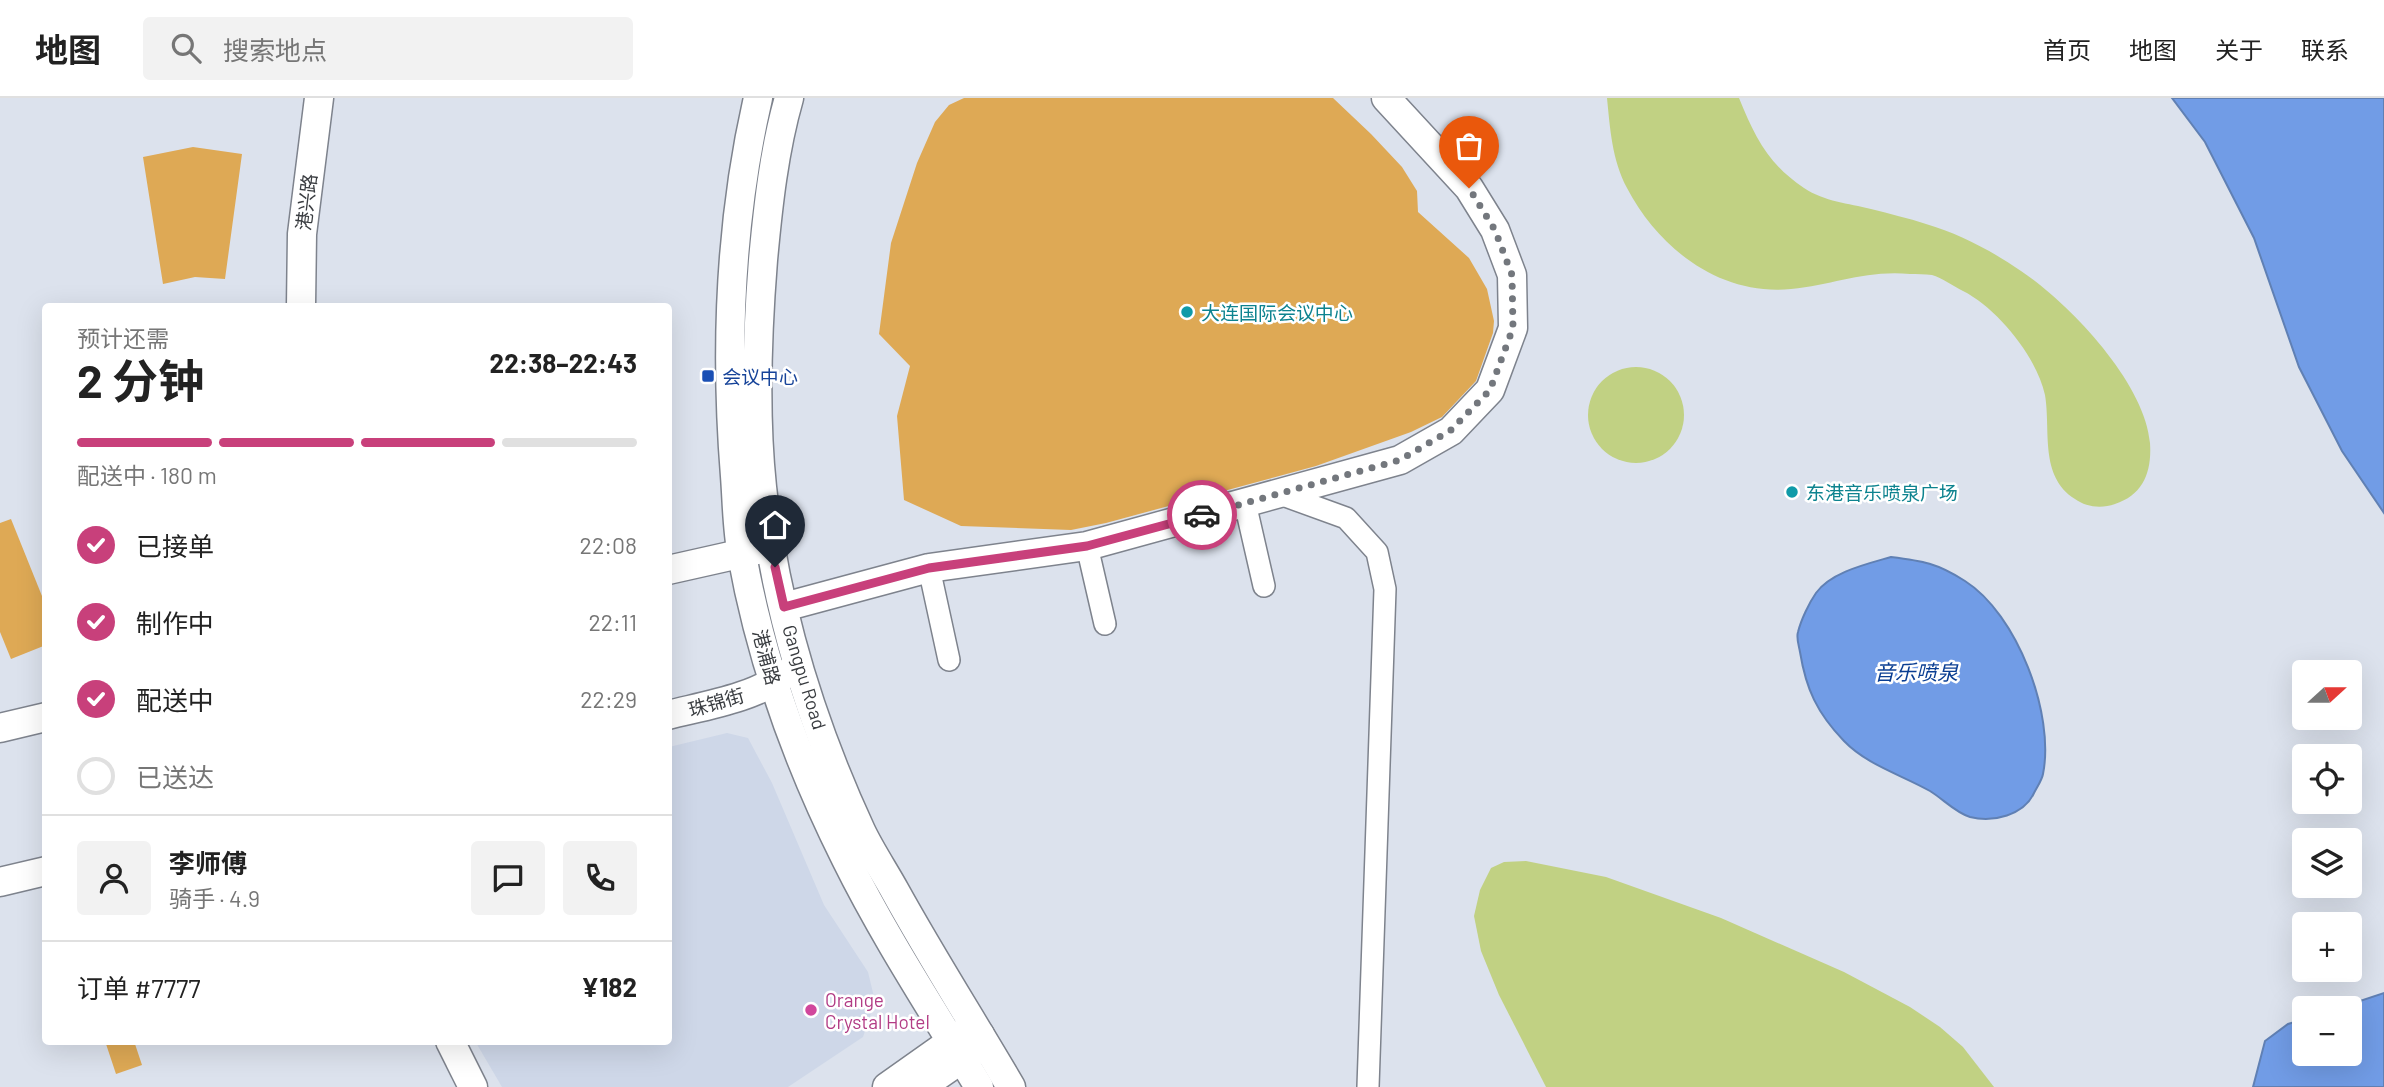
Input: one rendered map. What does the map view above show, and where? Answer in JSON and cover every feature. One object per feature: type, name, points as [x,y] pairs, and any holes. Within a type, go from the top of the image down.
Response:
[{"type":"main road","name":"港兴路","points":[[301,303],[302,234],[319,98]]},
{"type":"main road","points":[[784,607],[929,568],[1087,546],[1400,460],[1451,430],[1490,390],[1513,328],[1512,275],[1495,230],[1469,188],[1386,98]]},
{"type":"main road","points":[[754,99],[787,104]]},
{"type":"main road","name":"港浦路","points":[[754,99],[732,311],[731,428],[741,554],[773,683],[799,753],[846,860],[979,1087]]},
{"type":"main road","name":"Gangpu Road","points":[[787,104],[774,165],[759,311],[757,407],[762,485],[770,547],[798,664],[831,761],[862,833],[1011,1087]]},
{"type":"main road","points":[[672,569],[770,547]]},
{"type":"main road","name":"珠锦街","points":[[672,714],[741,696],[773,683],[798,664]]},
{"type":"main road","points":[[0,728],[42,718]]},
{"type":"main road","points":[[0,882],[42,872]]},
{"type":"main road","points":[[921,1087],[957,1050],[969,1030],[981,1035]]},
{"type":"main road","points":[[452,1045],[473,1087]]},
{"type":"main road","points":[[887,1087],[957,1050]]},
{"type":"street","points":[[1280,494],[1346,518],[1377,552],[1385,589],[1368,1087]]},
{"type":"street","points":[[1245,503],[1264,586]]},
{"type":"street","points":[[1087,546],[1105,624]]},
{"type":"street","points":[[929,568],[949,660]]},
{"type":"shaded area","points":[[727,733],[748,738],[772,783],[824,905],[868,972],[875,1001],[863,1037],[788,1087],[502,1087],[477,1045],[672,1045],[672,746]]},
{"type":"green space","points":[[1607,98],[1739,98],[1764,149],[1781,169],[1812,193],[1939,228],[1987,250],[2021,271],[2082,324],[2120,371],[2135,395],[2150,443],[2147,473],[2139,488],[2125,500],[2099,507],[2079,502],[2064,489],[2051,465],[2045,395],[2034,365],[2002,321],[1976,299],[1940,278],[1927,274],[1893,273],[1791,289],[1765,289],[1740,285],[1694,264],[1674,249],[1656,230],[1627,188],[1615,155]]},
{"type":"green space","points":[[1636,367],[1655,370],[1670,381],[1681,396],[1684,415],[1681,434],[1670,449],[1655,460],[1636,463],[1617,460],[1602,449],[1591,434],[1588,415],[1591,396],[1602,381],[1617,370]]},
{"type":"green space","points":[[1526,861],[1606,877],[1721,918],[1844,972],[1910,1007],[1940,1027],[1963,1047],[1994,1087],[1546,1087],[1499,995],[1481,951],[1474,916],[1480,890],[1491,868],[1504,862]]},
{"type":"water","points":[[2172,98],[2384,98],[2384,513],[2342,451],[2299,367],[2254,238],[2205,142]]},
{"type":"water","name":"音乐喷泉","points":[[1891,557],[1929,564],[1965,581],[1984,596],[2016,641],[2037,695],[2045,750],[2041,781],[2029,801],[2015,812],[1998,818],[1979,819],[1960,812],[1930,791],[1863,757],[1844,741],[1814,700],[1797,637],[1811,602],[1816,593],[1831,579]]},
{"type":"water","points":[[2384,993],[2384,1087],[2253,1087],[2265,1041],[2292,1023],[2292,1066],[2362,1066],[2362,1000]]},
{"type":"building","name":"大连国际会议中心","points":[[964,98],[1333,98],[1402,167],[1417,191],[1418,212],[1469,258],[1487,289],[1494,321],[1493,333],[1476,381],[1442,417],[1411,432],[1316,466],[1106,523],[1071,530],[961,526],[904,500],[897,416],[910,366],[879,334],[891,243],[917,163],[935,122],[949,105]]},
{"type":"building","points":[[193,147],[242,154],[225,279],[195,277],[163,284],[143,157]]},
{"type":"building","points":[[11,519],[42,596],[42,647],[11,659],[0,632],[0,523]]},
{"type":"building","points":[[106,1045],[135,1045],[142,1065],[116,1074]]},
{"type":"way so far","points":[[1202,515],[1400,460],[1451,430],[1490,390],[1513,328],[1512,275],[1495,230],[1469,188]]},
{"type":"place","name":"大连国际会议中心","points":[[1187,312]]},
{"type":"place","name":"会议中心","points":[[708,376]]},
{"type":"place","name":"东港音乐喷泉广场","points":[[1792,492]]},
{"type":"place","name":"Orange Crystal Hotel","points":[[811,1010]]},
{"type":"route","points":[[775,567],[784,607],[929,568],[1087,546],[1202,515]]}]
